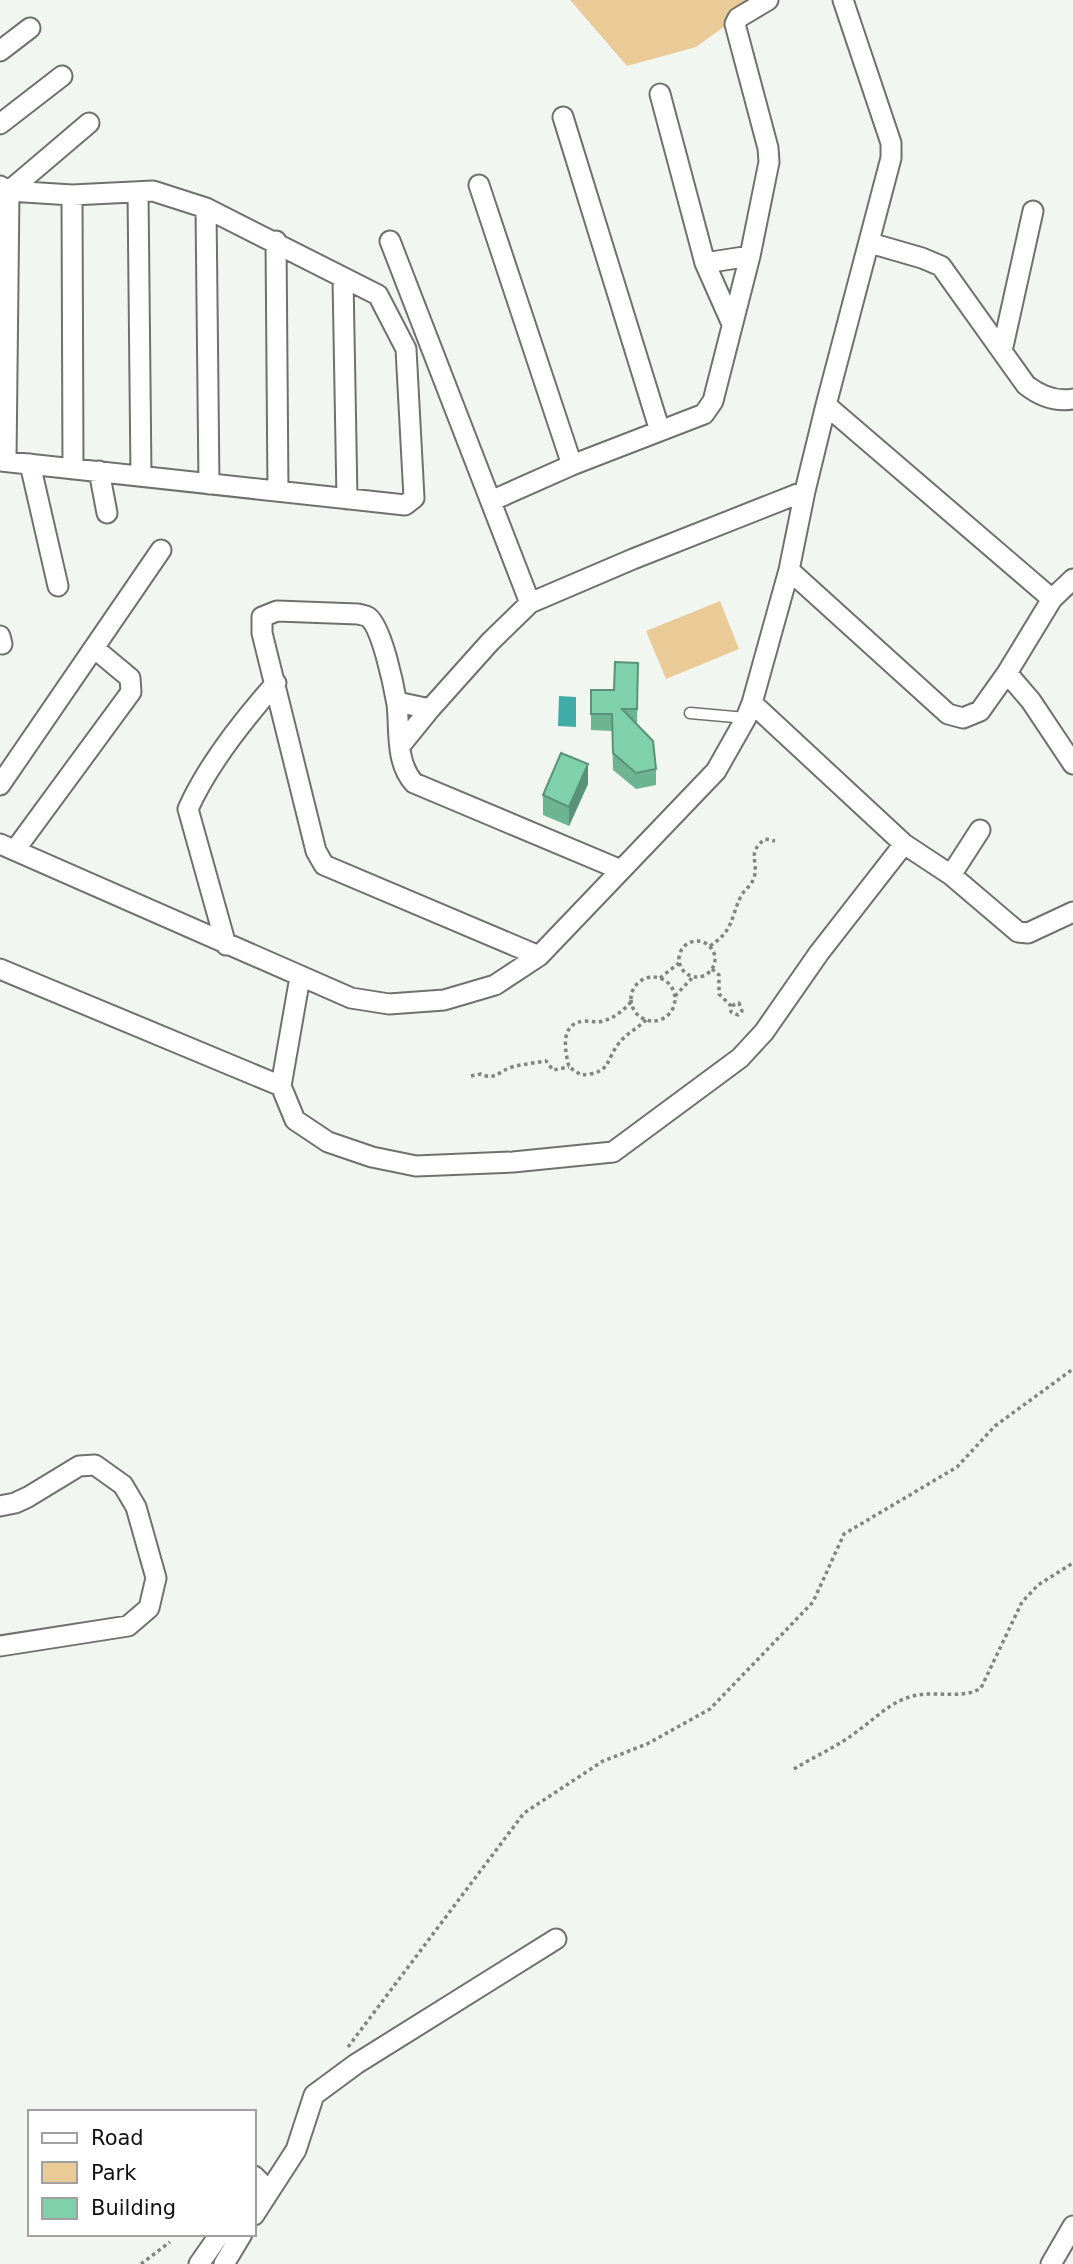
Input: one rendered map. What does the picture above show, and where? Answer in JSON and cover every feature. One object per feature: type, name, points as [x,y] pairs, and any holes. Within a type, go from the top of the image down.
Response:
[{"type":"street","points":[[491,501],[572,465],[704,414],[713,401],[750,256],[769,162],[768,148],[735,24],[738,18],[768,0]]},
{"type":"street","points":[[94,648],[131,678],[131,692],[7,847],[351,998],[389,1004],[444,1000],[495,985],[539,956],[716,771],[749,711],[789,570],[826,405],[891,158],[891,143],[844,0]]},
{"type":"street","points":[[0,51],[30,28]]},
{"type":"street","points":[[0,124],[62,76]]},
{"type":"street","points":[[660,94],[705,262],[732,324]]},
{"type":"street","points":[[563,117],[660,431]]},
{"type":"street","points":[[5,188],[89,123]]},
{"type":"street","points":[[479,185],[572,465]]},
{"type":"street","points":[[5,188],[72,195],[153,191],[206,208],[276,241],[343,279],[378,295],[406,349],[414,498],[405,505],[3,461],[5,188]]},
{"type":"street","points":[[138,192],[141,476]]},
{"type":"street","points":[[72,195],[73,469]]},
{"type":"street","points":[[206,208],[209,484]]},
{"type":"street","points":[[1002,351],[1033,211]]},
{"type":"street","points":[[276,241],[278,491]]},
{"type":"street","points":[[390,242],[530,603]]},
{"type":"street","points":[[870,243],[922,258],[941,267],[1026,385],[1051,398],[1073,399]]},
{"type":"street","points":[[705,262],[750,256]]},
{"type":"street","points":[[343,279],[347,499]]},
{"type":"street","points":[[826,405],[1052,598]]},
{"type":"street","points":[[30,464],[58,586]]},
{"type":"street","points":[[99,471],[107,513]]},
{"type":"street","points":[[400,746],[430,709],[530,603],[805,491]]},
{"type":"street","points":[[0,785],[161,550]]},
{"type":"street","points":[[789,570],[948,714],[963,718],[980,711],[1007,673],[1052,598],[1073,579]]},
{"type":"street","points":[[539,956],[324,865],[316,851],[262,633],[262,617],[277,611],[358,614],[368,617],[378,629],[397,702],[400,746],[405,768],[414,783],[621,870]]},
{"type":"street","points":[[1007,673],[1031,701],[1073,764]]},
{"type":"street","points":[[226,945],[181,813],[253,709],[276,683]]},
{"type":"street","points":[[397,702],[430,709]]},
{"type":"street","points":[[749,711],[904,844],[951,875],[1017,932],[1028,933],[1073,912]]},
{"type":"street","points":[[951,875],[980,830]]},
{"type":"street","points":[[300,977],[281,1086],[295,1120],[328,1142],[372,1157],[416,1166],[513,1162],[613,1152],[740,1058],[764,1032],[819,953],[904,844]]},
{"type":"street","points":[[0,970],[281,1086]]},
{"type":"street","points":[[0,1506],[28,1497],[79,1466],[95,1465],[123,1485],[136,1507],[156,1578],[149,1608],[128,1626],[0,1646]]},
{"type":"street","points":[[256,2211],[296,2150],[314,2095],[356,2064],[556,1939]]},
{"type":"street","points":[[256,2178],[268,2190]]},
{"type":"street","points":[[1051,2264],[1073,2226]]},
{"type":"street","points":[[199,2264],[231,2236]]},
{"type":"street","points":[[224,2264],[231,2236]]},
{"type":"lane","points":[[690,713],[749,711]]},
{"type":"path","points":[[710,946],[721,940],[729,930],[742,893],[751,886],[755,874],[755,847],[765,839],[775,841]]},
{"type":"path","points":[[675,996],[670,984],[660,978],[649,977],[639,982],[633,990],[631,1002],[639,1016],[646,1020],[661,1020],[667,1016],[672,1010],[675,996],[692,978],[705,976],[712,969],[715,957],[710,946],[700,941],[688,943],[680,951],[679,963],[692,978]]},
{"type":"path","points":[[660,978],[679,963]]},
{"type":"path","points":[[712,969],[719,975],[719,994],[731,1006]]},
{"type":"path","points":[[631,1002],[603,1021],[576,1024],[570,1029],[564,1044],[569,1067],[581,1075],[598,1072],[612,1059],[618,1044],[646,1020]]},
{"type":"path","points":[[471,1076],[481,1074],[494,1077],[508,1068],[546,1061],[553,1070],[569,1067]]},
{"type":"path","points":[[341,2055],[524,1813],[603,1761],[647,1744],[710,1709],[813,1602],[844,1534],[957,1467],[995,1426],[1073,1369]]},
{"type":"path","points":[[794,1769],[859,1730],[881,1710],[892,1705],[913,1696],[970,1695],[981,1688],[1022,1602],[1038,1585],[1073,1563]]},
{"type":"path","points":[[141,2264],[170,2242]]},
{"type":"green space","points":[[570,0],[761,0],[696,47],[627,66]]},
{"type":"green space","points":[[720,601],[739,649],[666,679],[646,631]]},
{"type":"water","points":[[559,696],[576,697],[576,727],[558,726]]},
{"type":"building","points":[[615,662],[638,663],[637,709],[622,709],[653,741],[656,769],[636,773],[613,753],[612,714],[591,714],[591,690],[614,690]]},
{"type":"building","points":[[561,753],[588,764],[569,807],[543,795]]}]
